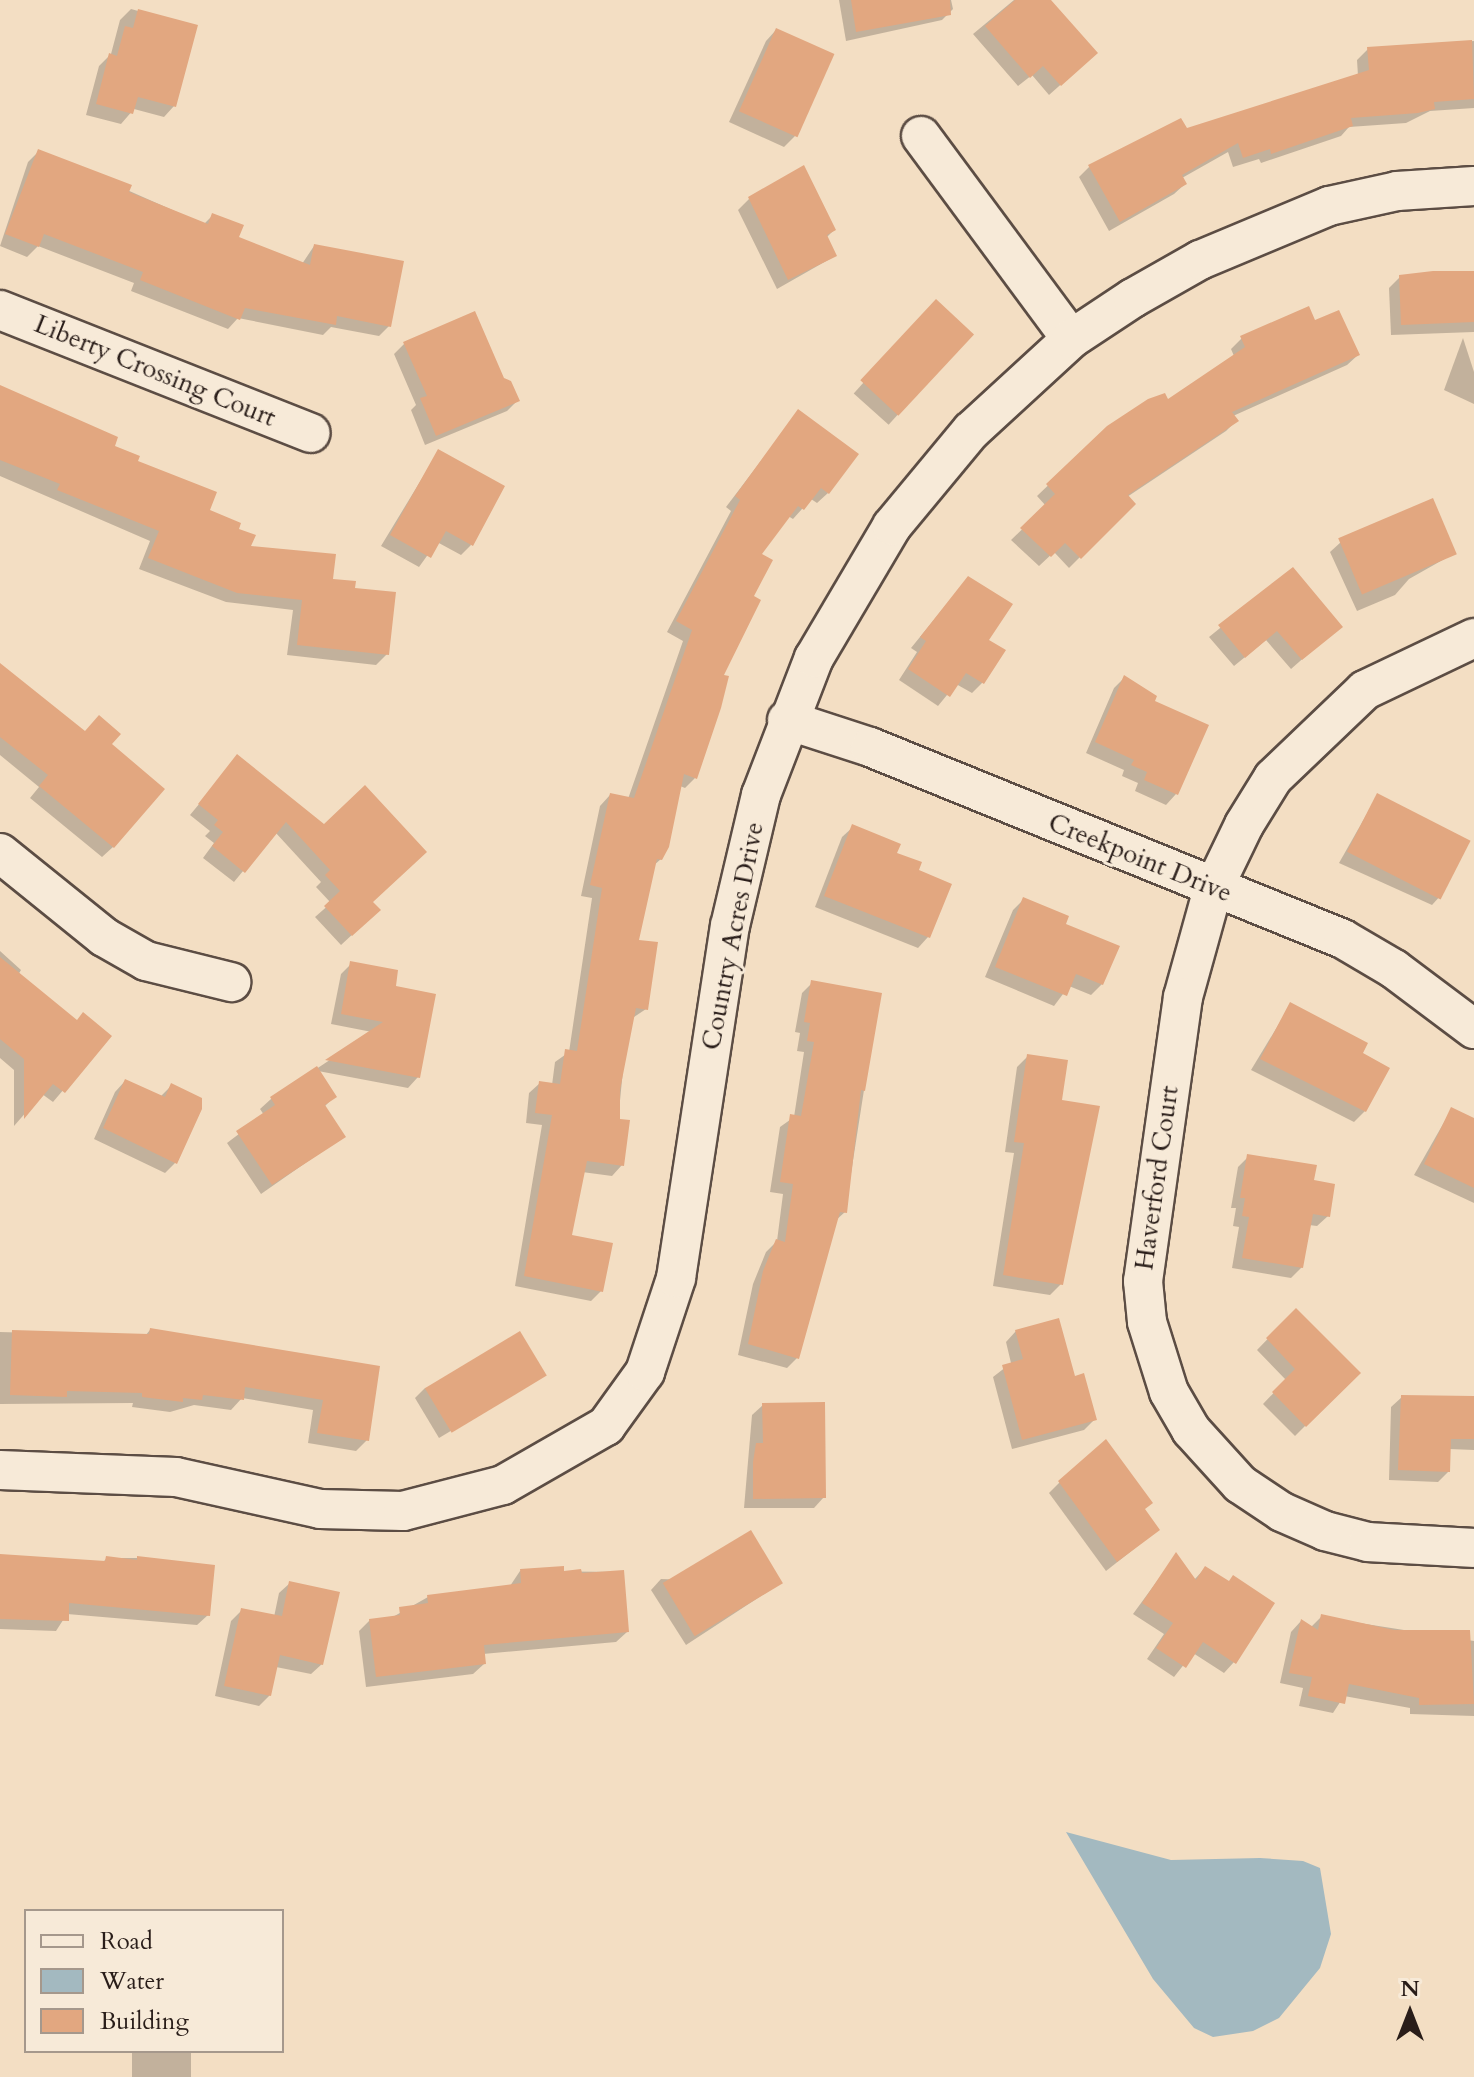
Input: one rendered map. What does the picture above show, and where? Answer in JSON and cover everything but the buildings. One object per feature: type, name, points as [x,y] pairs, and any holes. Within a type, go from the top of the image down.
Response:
[{"type":"street","points":[[921,136],[1071,339]]},
{"type":"street","name":"Country Acres Drive","points":[[0,1470],[176,1477],[320,1509],[403,1511],[503,1485],[606,1426],[645,1372],[676,1278],[730,926],[761,795],[787,720],[850,590],[892,526],[971,431],[1071,339],[1200,260],[1266,229],[1329,206],[1383,194],[1474,186]]},
{"type":"street","name":"Liberty Crossing Court","points":[[0,310],[310,433]]},
{"type":"street","name":"Haverford Court","points":[[1474,638],[1365,690],[1319,729],[1273,778],[1213,889],[1183,997],[1146,1242],[1147,1322],[1169,1392],[1218,1463],[1282,1512],[1368,1542],[1474,1548]]},
{"type":"street","name":"Creekpoint Drive","points":[[787,720],[870,747],[1213,889],[1343,939],[1394,969],[1474,1029]]},
{"type":"street","points":[[0,853],[104,937],[146,961],[231,982]]},
{"type":"water","points":[[1066,1832],[1171,1860],[1260,1858],[1303,1861],[1320,1868],[1331,1934],[1320,1968],[1279,2018],[1253,2031],[1213,2037],[1194,2028],[1153,1979]]}]
